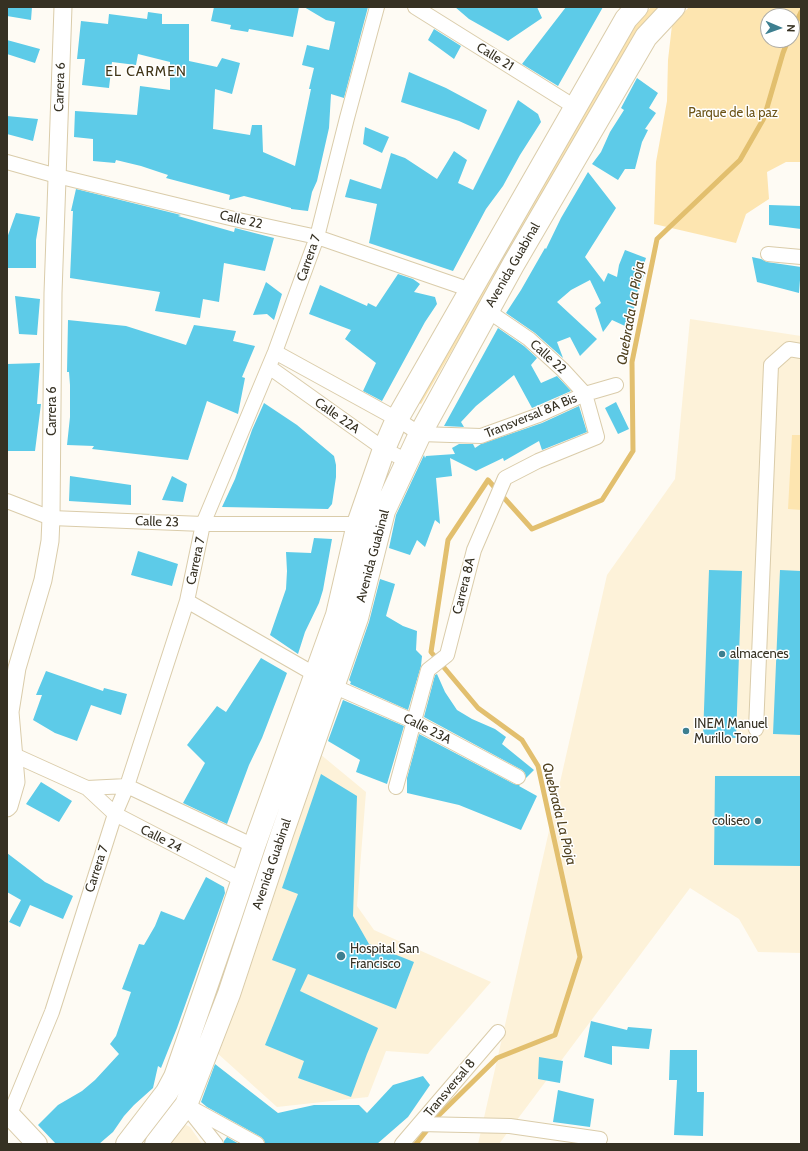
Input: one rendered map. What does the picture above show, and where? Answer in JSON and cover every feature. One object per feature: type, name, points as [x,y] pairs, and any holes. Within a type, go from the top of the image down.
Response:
[{"type":"main road","name":"Avenida Guabinal","points":[[156,1144],[186,1105],[229,994],[282,834],[325,681],[337,615],[358,524],[384,449],[397,419],[575,107],[626,18],[637,7]]},
{"type":"main road","name":"Avenida Guabinal","points":[[127,1144],[167,1092],[175,1077],[254,846],[325,681],[357,618],[384,511],[407,461],[420,434],[489,312],[513,265],[646,37],[674,7]]},
{"type":"main road","points":[[8,1113],[37,1144]]},
{"type":"street","name":"Carrera 6","points":[[7,808],[9,806],[16,782],[11,753],[10,712],[17,668],[43,580],[50,541],[53,293],[63,7]]},
{"type":"street","name":"Carrera 7","points":[[8,1113],[52,1012],[115,814],[127,786],[187,601],[203,524],[275,352],[317,237],[377,7]]},
{"type":"street","name":"Calle 21","points":[[415,7],[575,107]]},
{"type":"street","name":"Calle 22","points":[[7,162],[57,176],[317,237],[471,290]]},
{"type":"street","points":[[768,254],[801,257]]},
{"type":"street","name":"Calle 22","points":[[489,312],[529,339],[563,370],[585,394],[597,437]]},
{"type":"street","points":[[756,729],[771,365],[795,350]]},
{"type":"street","name":"Calle 22A","points":[[275,352],[397,419],[420,434]]},
{"type":"street","name":"Calle 22A","points":[[269,367],[384,449],[407,461]]},
{"type":"street","name":"Transversal 8A Bis","points":[[420,434],[481,436],[539,415],[585,394],[616,385]]},
{"type":"street","name":"Carrera 8A","points":[[396,787],[428,670],[447,655],[474,550],[505,478],[538,461],[597,437]]},
{"type":"street","name":"Calle 23","points":[[7,501],[51,518],[203,524],[358,524]]},
{"type":"street","name":"Calle 23A","points":[[187,601],[325,681],[413,721],[518,777]]},
{"type":"street","name":"Calle 24","points":[[11,753],[87,788],[115,814],[242,880]]},
{"type":"street","name":"Calle 24","points":[[87,788],[127,786],[254,846]]},
{"type":"street","name":"Transversal 8","points":[[402,1144],[498,1032]]},
{"type":"street","points":[[167,1092],[186,1105],[257,1144]]},
{"type":"street","points":[[186,1105],[216,1144]]},
{"type":"street","points":[[420,1124],[510,1126],[600,1139]]},
{"type":"shaded area","name":"INEM Manuel Murillo Toro","points":[[690,319],[801,336],[801,953],[758,952],[739,919],[690,888],[499,1144],[478,1144],[607,575],[675,479]]},
{"type":"shaded area","name":"Hospital San Francisco","points":[[320,754],[366,792],[357,906],[374,930],[491,982],[428,1054],[386,1051],[368,1097],[277,1107],[216,1052]]},
{"type":"shaded area","points":[[186,1125],[190,1127],[202,1144],[164,1144],[180,1126]]},
{"type":"green space","points":[[651,7],[659,7],[638,31],[421,404],[417,402],[634,27]]},
{"type":"green space","name":"Parque de la paz","points":[[689,7],[801,7],[801,162],[786,162],[767,172],[769,199],[746,214],[736,243],[654,224],[656,162],[667,101],[668,60],[672,25]]},
{"type":"green space","points":[[792,435],[801,435],[801,510],[788,509]]},
{"type":"building","points":[[7,7],[32,7],[31,20],[7,16]]},
{"type":"building","points":[[214,7],[299,7],[293,37],[249,29],[248,32],[230,29],[231,25],[211,21]]},
{"type":"building","points":[[304,7],[368,7],[344,98],[331,94],[329,128],[317,181],[312,192],[308,211],[291,209],[244,196],[229,200],[230,195],[166,178],[168,175],[141,166],[116,160],[115,163],[93,161],[93,139],[74,137],[75,111],[137,115],[140,86],[170,90],[170,62],[138,54],[136,65],[112,62],[109,88],[82,85],[85,59],[77,59],[81,21],[108,24],[109,14],[147,19],[148,12],[162,14],[162,24],[189,24],[189,61],[217,67],[222,58],[240,63],[232,94],[215,89],[213,129],[250,135],[252,125],[262,125],[263,152],[295,166],[314,68],[302,65],[307,45],[329,50],[335,22],[326,20]]},
{"type":"building","points":[[455,7],[537,7],[542,18],[508,41],[469,19]]},
{"type":"building","points":[[566,7],[603,7],[558,86],[522,64]]},
{"type":"building","points":[[434,29],[461,46],[454,59],[428,40]]},
{"type":"building","points":[[7,40],[40,49],[35,63],[7,54]]},
{"type":"building","points":[[409,72],[446,88],[487,110],[479,130],[459,121],[401,102]]},
{"type":"building","points":[[637,78],[658,93],[649,108],[656,113],[645,129],[648,130],[642,142],[635,169],[625,169],[618,180],[592,164],[601,152],[610,132],[624,110],[621,108]]},
{"type":"building","points":[[518,100],[538,114],[541,122],[520,155],[503,186],[486,209],[453,271],[369,243],[377,204],[345,197],[350,179],[381,189],[391,153],[405,158],[437,179],[454,151],[467,160],[458,183],[473,190]]},
{"type":"building","points":[[7,116],[38,119],[33,141],[7,134]]},
{"type":"building","points":[[365,127],[389,137],[382,153],[363,144]]},
{"type":"building","points":[[588,172],[616,208],[585,257],[604,282],[608,273],[617,277],[619,265],[625,250],[646,258],[641,273],[644,275],[633,303],[636,304],[625,326],[612,320],[603,332],[595,308],[601,303],[590,280],[571,290],[557,302],[597,339],[580,356],[570,337],[557,342],[563,358],[535,333],[506,313],[545,248],[546,249],[561,218]]},
{"type":"building","points":[[76,189],[181,215],[178,216],[234,232],[235,228],[274,238],[265,271],[224,263],[219,302],[203,299],[200,318],[155,311],[160,292],[70,278],[73,211],[71,211]]},
{"type":"building","points":[[769,205],[801,206],[801,229],[769,225]]},
{"type":"building","points":[[16,213],[40,217],[36,240],[36,268],[7,268],[7,238]]},
{"type":"building","points":[[752,257],[767,262],[801,267],[799,293],[757,282]]},
{"type":"building","points":[[398,274],[413,279],[420,284],[414,292],[435,297],[437,304],[425,322],[382,401],[363,391],[376,363],[345,339],[351,330],[309,314],[320,285],[367,306],[368,303],[376,307]]},
{"type":"building","points":[[266,282],[282,294],[274,320],[267,314],[253,315]]},
{"type":"building","points":[[15,296],[40,299],[37,335],[19,334]]},
{"type":"building","points":[[68,320],[126,326],[186,345],[194,325],[236,331],[233,341],[255,346],[242,377],[245,378],[238,414],[207,401],[188,460],[92,449],[94,446],[67,445],[70,417],[70,385],[69,372],[67,372]]},
{"type":"building","points":[[498,328],[524,346],[537,358],[531,365],[541,383],[557,376],[571,391],[532,408],[514,375],[476,406],[461,422],[464,427],[444,426]]},
{"type":"building","points":[[40,363],[37,404],[41,404],[35,451],[7,451],[7,364]]},
{"type":"building","points":[[616,402],[629,429],[618,434],[605,408]]},
{"type":"building","points":[[264,403],[297,425],[334,456],[336,477],[332,504],[328,509],[222,507],[235,479],[252,430]]},
{"type":"building","points":[[579,406],[587,432],[542,450],[539,441],[504,461],[503,458],[476,471],[450,458],[452,476],[436,478],[440,524],[435,520],[425,547],[417,540],[410,555],[389,548],[396,515],[424,455],[425,458],[426,456],[455,454],[452,448],[459,444],[473,444],[475,448],[481,444],[542,423]]},
{"type":"building","points":[[70,476],[131,485],[131,505],[69,501]]},
{"type":"building","points":[[172,476],[187,484],[183,502],[162,500]]},
{"type":"building","points":[[314,538],[332,539],[323,590],[319,603],[305,632],[298,654],[270,635],[286,589],[286,552],[311,553]]},
{"type":"building","points":[[138,551],[178,564],[172,586],[131,575]]},
{"type":"building","name":"almacenes","points":[[709,570],[742,571],[736,738],[703,737]]},
{"type":"building","points":[[780,570],[801,571],[801,735],[773,734]]},
{"type":"building","points":[[380,579],[395,584],[386,616],[403,626],[417,631],[416,650],[422,656],[421,666],[408,710],[350,684],[351,682],[349,680],[369,622]]},
{"type":"building","points":[[261,658],[287,673],[262,738],[249,765],[227,824],[183,803],[205,763],[187,745],[217,706],[226,712]]},
{"type":"building","points":[[46,671],[103,691],[104,688],[127,694],[121,715],[91,705],[77,741],[55,733],[33,720],[42,695],[36,695]]},
{"type":"building","points":[[437,674],[445,692],[457,710],[472,719],[495,729],[506,737],[502,744],[534,770],[526,778],[525,773],[522,770],[424,717],[435,675]]},
{"type":"building","points":[[343,700],[404,726],[387,784],[356,772],[360,760],[328,741]]},
{"type":"building","points":[[419,734],[514,784],[520,785],[519,786],[537,796],[521,830],[459,805],[407,793],[407,778]]},
{"type":"building","points":[[321,774],[357,796],[353,916],[369,944],[414,962],[396,1009],[308,974],[300,991],[378,1028],[351,1097],[298,1078],[304,1061],[265,1045],[296,969],[272,960],[298,894],[282,888]]},
{"type":"building","name":"coliseo","points":[[715,776],[801,776],[801,866],[714,865]]},
{"type":"building","points":[[41,782],[72,801],[59,822],[26,804]]},
{"type":"building","points":[[7,853],[45,882],[73,896],[63,919],[30,905],[20,927],[9,922],[21,900],[7,892]]},
{"type":"building","points":[[206,877],[224,887],[225,893],[177,1028],[161,1068],[158,1066],[153,1088],[134,1105],[113,1132],[99,1144],[56,1144],[38,1125],[58,1105],[82,1091],[95,1080],[119,1054],[110,1044],[116,1036],[131,992],[122,989],[139,944],[144,945],[155,926],[161,911],[184,920]]},
{"type":"building","points":[[591,1021],[627,1030],[628,1027],[652,1029],[649,1049],[612,1046],[612,1065],[584,1057]]},
{"type":"building","points":[[670,1050],[697,1050],[697,1092],[704,1092],[703,1136],[674,1135],[677,1080],[669,1080]]},
{"type":"building","points":[[539,1057],[563,1061],[560,1083],[538,1079]]},
{"type":"building","points":[[215,1064],[278,1113],[314,1105],[359,1105],[367,1113],[393,1085],[423,1076],[430,1085],[408,1117],[377,1144],[265,1144],[261,1137],[207,1107],[201,1102]]},
{"type":"building","points":[[558,1090],[594,1099],[590,1127],[553,1122]]},
{"type":"building","points":[[227,1137],[239,1144],[224,1144]]},
{"type":"waterway","name":"Quebrada La Pioja","points":[[416,1144],[439,1115],[497,1058],[555,1035],[580,957],[538,766],[522,740],[478,708],[431,652],[448,540],[488,480],[532,529],[602,500],[633,451],[632,362],[657,239],[740,160],[764,118],[785,48]]},
{"type":"place","name":"almacenes","points":[[722,654]]},
{"type":"place","name":"INEM Manuel Murillo Toro","points":[[686,731]]},
{"type":"place","name":"coliseo","points":[[758,821]]},
{"type":"place","name":"Hospital San Francisco","points":[[341,956]]},
{"type":"district","name":"EL CARMEN","points":[[146,72]]}]
